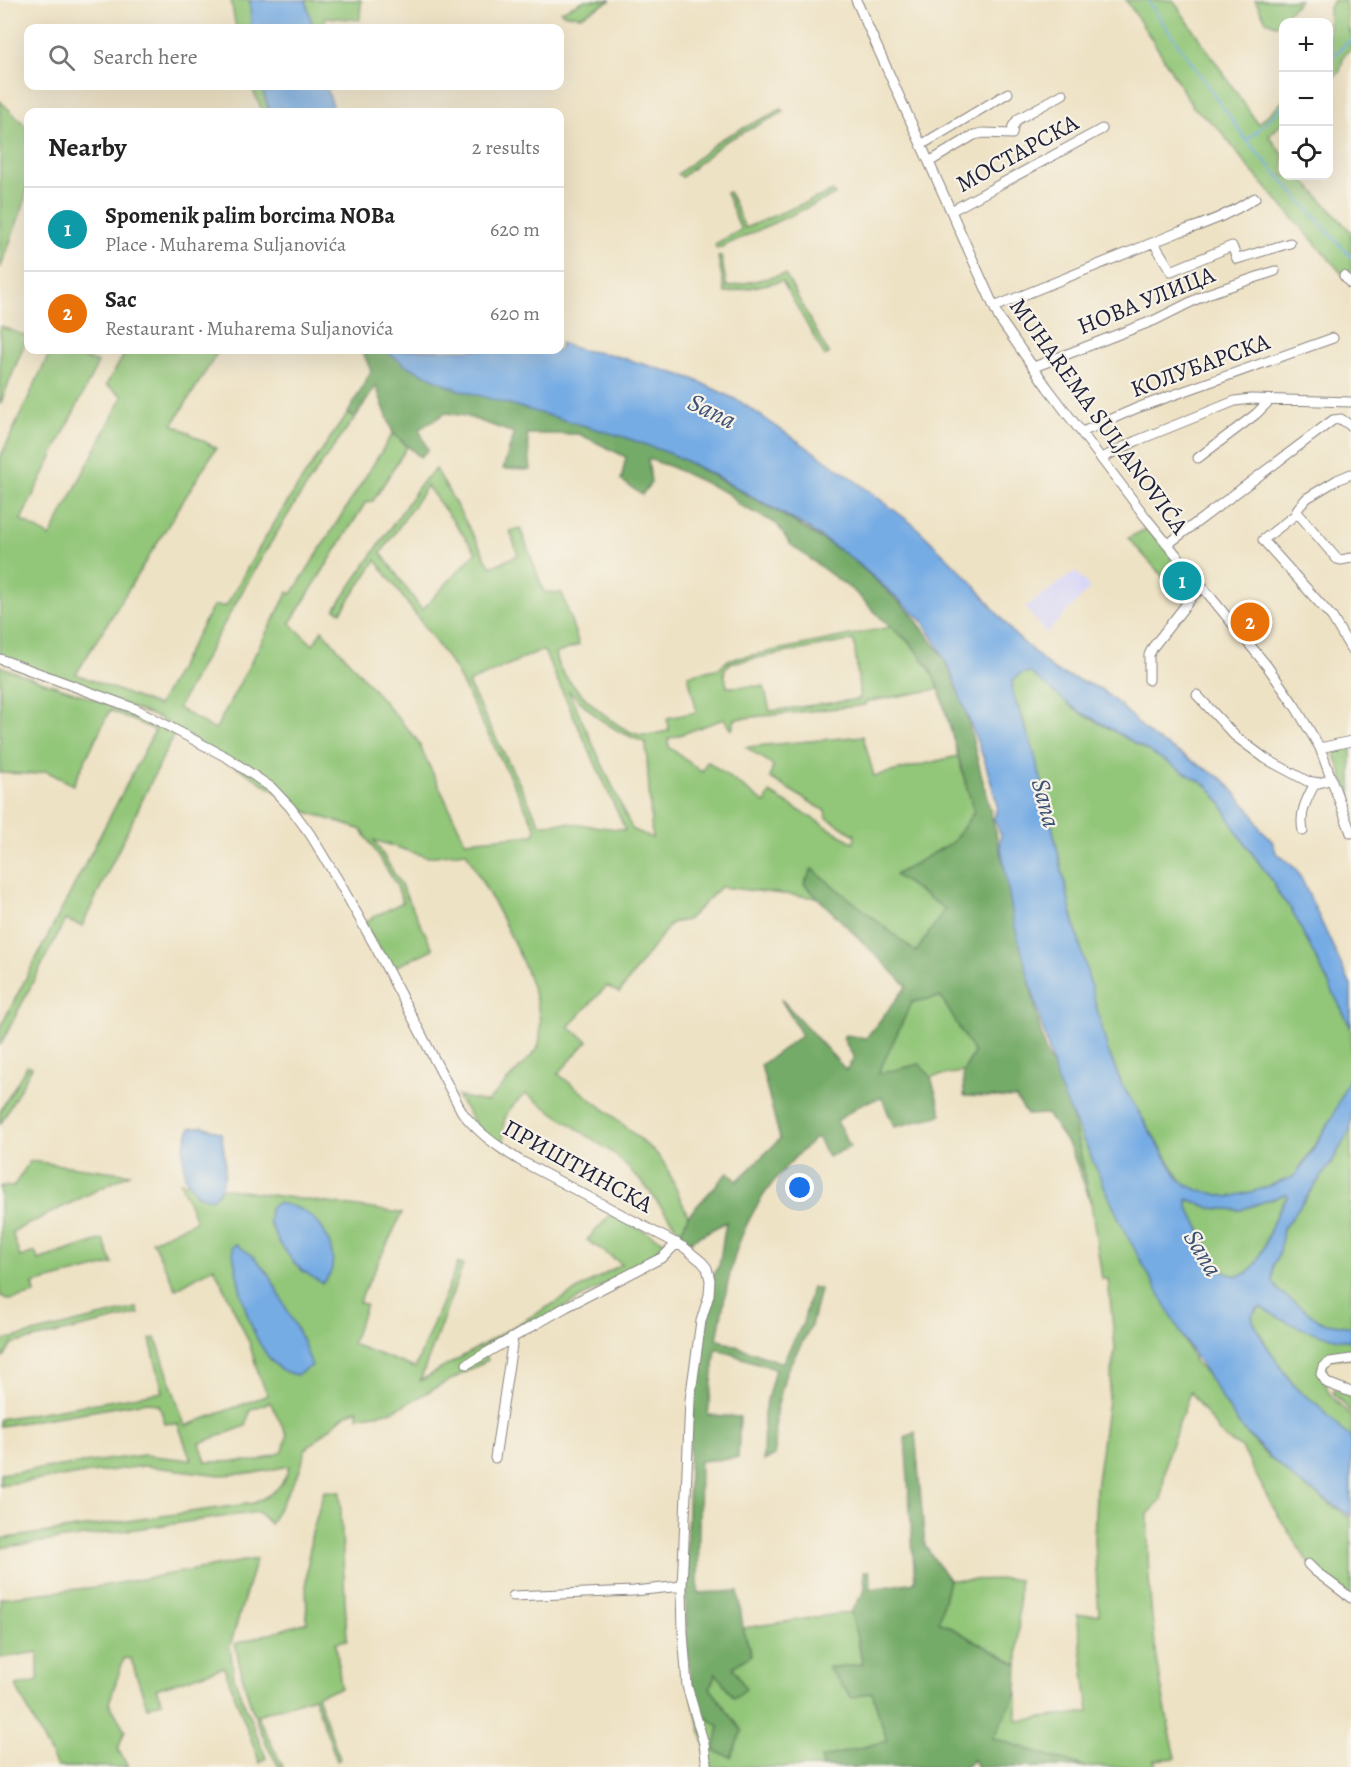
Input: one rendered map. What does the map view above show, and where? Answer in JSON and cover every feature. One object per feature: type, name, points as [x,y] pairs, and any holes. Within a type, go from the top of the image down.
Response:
[{"type":"street","name":"MUHAREMA SULJANOVIĆA","points":[[856,0],[999,318],[1102,458],[1267,666],[1295,706],[1320,748],[1351,832]]},
{"type":"street","points":[[921,145],[1008,93]]},
{"type":"street","points":[[929,162],[974,135],[1012,134],[1013,126],[1018,119],[1063,94]]},
{"type":"street","name":"МОСТАРСКА","points":[[951,211],[1102,129]]},
{"type":"street","points":[[994,307],[1232,214],[1255,198]]},
{"type":"street","points":[[1154,243],[1171,271],[1232,246],[1237,259],[1290,243]]},
{"type":"street","name":"НОВА УЛИЦА","points":[[1034,367],[1155,320],[1207,294],[1275,271]]},
{"type":"street","points":[[1344,276],[1351,284]]},
{"type":"street","name":"КОЛУБАРСКА","points":[[1083,432],[1137,408],[1332,338]]},
{"type":"street","points":[[1102,458],[1136,441],[1235,401],[1251,399],[1351,402]]},
{"type":"street","points":[[1198,458],[1256,414],[1270,400]]},
{"type":"street","points":[[1168,544],[1333,420],[1341,419],[1351,426]]},
{"type":"street","points":[[1351,474],[1307,498],[1290,519],[1265,538],[1265,543],[1332,617],[1351,649]]},
{"type":"street","points":[[1297,512],[1332,554],[1346,559]]},
{"type":"street","points":[[1149,680],[1149,655],[1153,647],[1192,597],[1203,587]]},
{"type":"street","name":"ПРИШТИНСКА","points":[[0,659],[109,698],[168,725],[250,771],[272,788],[310,834],[338,880],[462,1112],[472,1125],[498,1147],[519,1160],[677,1243],[707,1268],[710,1280],[709,1295],[701,1321],[690,1400],[682,1586],[687,1686],[704,1744],[707,1767]]},
{"type":"street","points":[[1197,695],[1249,749],[1292,774],[1316,783],[1332,778]]},
{"type":"street","points":[[1320,748],[1351,741]]},
{"type":"street","points":[[1303,831],[1301,815],[1304,803],[1316,783]]},
{"type":"street","points":[[467,1364],[573,1302],[663,1257],[677,1243]]},
{"type":"street","points":[[495,1458],[513,1338]]},
{"type":"street","points":[[1351,1359],[1330,1362],[1323,1367],[1321,1374],[1327,1383],[1351,1392]]},
{"type":"street","points":[[1308,1564],[1351,1598]]},
{"type":"street","points":[[513,1596],[634,1591],[682,1586]]},
{"type":"shaded area","points":[[1076,571],[1090,588],[1046,634],[1025,607]]},
{"type":"green space","points":[[231,0],[250,0],[252,24],[235,24]]},
{"type":"green space","points":[[305,0],[361,0],[360,20],[325,17],[325,24],[305,24]]},
{"type":"green space","points":[[585,0],[611,0],[581,16],[563,14],[561,11]]},
{"type":"green space","points":[[1126,0],[1173,0],[1258,124],[1279,105],[1279,126],[1269,136],[1279,150],[1279,180],[1304,180],[1351,232],[1351,284],[1249,168],[1219,129],[1192,106]]},
{"type":"green space","points":[[1255,0],[1300,0],[1283,18],[1279,18],[1276,25],[1266,21]]},
{"type":"green space","points":[[1334,0],[1345,0],[1349,32],[1351,31],[1351,49],[1344,55],[1340,71],[1333,77],[1333,18],[1329,18],[1329,7]]},
{"type":"green space","points":[[253,90],[263,90],[268,108],[261,108]]},
{"type":"green space","points":[[0,101],[24,124],[24,204],[0,269]]},
{"type":"green space","points":[[782,109],[784,112],[724,142],[682,177],[678,174],[721,139]]},
{"type":"green space","points":[[833,191],[835,195],[717,249],[715,244],[741,230],[726,193],[729,192],[745,228]]},
{"type":"green space","points":[[721,256],[727,287],[785,274],[829,354],[825,356],[782,281],[725,293],[718,257]]},
{"type":"green space","points":[[0,326],[24,335],[24,345],[0,405]]},
{"type":"green space","points":[[49,354],[73,354],[98,363],[21,520],[50,537],[123,396],[106,385],[125,354],[217,354],[173,424],[216,448],[76,674],[158,706],[213,606],[226,606],[269,532],[315,460],[348,413],[355,418],[283,523],[178,708],[215,730],[288,592],[292,594],[393,433],[407,447],[373,501],[366,502],[290,623],[313,645],[322,630],[417,740],[465,841],[533,835],[536,829],[455,669],[376,560],[341,612],[335,609],[422,482],[436,469],[491,567],[518,555],[510,531],[520,528],[544,592],[562,593],[579,645],[555,654],[559,667],[574,686],[607,717],[631,732],[644,735],[669,731],[667,718],[697,712],[688,675],[720,668],[728,660],[890,627],[907,640],[925,662],[939,689],[865,702],[865,705],[735,719],[732,730],[724,719],[668,739],[669,747],[702,772],[707,761],[765,803],[770,793],[854,843],[855,835],[827,818],[825,811],[770,778],[773,765],[746,747],[863,736],[874,776],[958,756],[974,812],[953,842],[895,875],[945,909],[916,953],[813,870],[804,884],[819,898],[721,887],[687,920],[671,923],[619,993],[607,986],[568,1027],[588,1041],[558,1074],[613,1116],[656,1153],[666,1166],[688,1216],[681,1233],[643,1183],[614,1154],[526,1094],[512,1106],[505,1119],[503,1133],[507,1151],[480,1131],[457,1096],[487,1102],[537,1050],[540,1030],[537,1005],[517,950],[466,852],[427,857],[374,840],[400,883],[433,949],[391,969],[364,922],[403,902],[396,884],[362,830],[292,807],[283,796],[159,718],[0,659],[0,458]],"holes":[[[427,486],[476,552],[422,610],[381,553]],[[854,640],[860,699],[770,711],[764,686],[727,687],[724,671],[730,663]],[[544,651],[625,830],[568,823],[540,824],[468,683]],[[568,690],[598,718],[620,732],[646,743],[652,838],[632,829]]]},
{"type":"green space","points":[[364,354],[395,354],[464,389],[523,408],[636,437],[684,460],[778,512],[849,556],[910,612],[943,656],[963,701],[1012,898],[1044,1048],[1070,1106],[1091,1203],[1071,1149],[1047,1114],[1027,1115],[1016,1098],[964,1096],[963,1072],[974,1053],[941,997],[912,1002],[878,1074],[920,1064],[931,1077],[942,1115],[894,1127],[882,1098],[863,1103],[837,1121],[850,1147],[828,1157],[817,1137],[789,1163],[765,1193],[746,1226],[731,1271],[717,1339],[782,1363],[803,1323],[812,1287],[820,1289],[811,1326],[786,1372],[776,1412],[775,1456],[763,1461],[764,1412],[775,1369],[716,1349],[708,1415],[740,1417],[738,1458],[700,1461],[698,1593],[738,1591],[743,1628],[751,1655],[733,1667],[746,1689],[734,1698],[716,1673],[710,1688],[742,1731],[731,1757],[714,1751],[719,1726],[695,1709],[687,1645],[686,1601],[692,1414],[713,1274],[719,1266],[726,1222],[687,1243],[681,1233],[688,1216],[728,1172],[737,1181],[780,1139],[761,1065],[802,1035],[780,998],[846,1070],[854,1058],[843,1038],[845,1035],[866,1038],[907,986],[804,884],[812,869],[916,952],[945,909],[895,875],[953,842],[974,812],[939,689],[930,668],[910,642],[890,627],[856,593],[790,544],[777,524],[739,505],[729,494],[669,466],[648,459],[651,482],[642,495],[621,480],[626,457],[579,434],[527,434],[531,470],[503,469],[514,433],[465,416],[446,413],[419,429],[428,450],[420,457],[393,433],[376,386],[355,418],[348,413],[371,371]]},
{"type":"green space","points":[[1148,528],[1196,585],[1184,600],[1128,538]]},
{"type":"green space","points":[[0,666],[97,701],[174,734],[82,926],[65,920],[0,1046],[0,1028],[155,730],[110,710],[73,785],[46,771],[34,774],[0,773]]},
{"type":"green space","points":[[1029,672],[1049,686],[1075,710],[1208,786],[1221,803],[1236,831],[1273,882],[1280,896],[1291,908],[1351,1028],[1351,1074],[1332,1118],[1294,1177],[1248,1202],[1195,1193],[1182,1182],[1122,1085],[1108,1051],[1071,911],[1045,794],[1025,724],[1013,694],[1012,681],[1020,674]]},
{"type":"green space","points":[[1351,744],[1351,802],[1333,748]]},
{"type":"green space","points":[[941,996],[974,1053],[963,1072],[931,1077],[919,1064],[877,1075],[912,1002]]},
{"type":"green space","points":[[27,1066],[32,1067],[0,1125],[0,1111]]},
{"type":"green space","points":[[1070,1106],[1196,1364],[1235,1401],[1240,1426],[1264,1453],[1300,1483],[1351,1519],[1351,1597],[1309,1564],[1271,1504],[1242,1448],[1223,1437],[1190,1392],[1167,1457],[1161,1501],[1148,1514],[1149,1575],[1154,1636],[1163,1698],[1176,1758],[1154,1760],[1156,1767],[1084,1767],[992,1738],[1017,1692],[1017,1721],[1089,1712],[1077,1615],[1099,1614],[1094,1542],[1096,1489],[1115,1348],[1108,1279],[1102,1279],[1091,1203]]},
{"type":"green space","points":[[1351,1128],[1351,1327],[1321,1322],[1279,1291],[1273,1281],[1273,1265],[1278,1256],[1283,1229],[1332,1162]]},
{"type":"green space","points":[[30,1161],[130,1174],[12,1232],[20,1257],[35,1252],[38,1260],[103,1239],[113,1264],[33,1284],[35,1294],[11,1300],[0,1296],[0,1186],[13,1187]]},
{"type":"green space","points":[[180,1182],[189,1183],[197,1195],[218,1194],[221,1188],[402,1213],[359,1302],[366,1305],[352,1344],[415,1368],[458,1263],[463,1265],[420,1381],[622,1264],[587,1240],[612,1213],[666,1243],[669,1249],[483,1352],[488,1360],[393,1411],[358,1417],[358,1409],[345,1415],[305,1450],[301,1468],[270,1524],[258,1512],[0,1548],[0,1539],[254,1503],[281,1485],[289,1466],[255,1473],[221,1475],[145,1466],[0,1485],[0,1474],[144,1455],[191,1460],[178,1424],[165,1423],[159,1405],[147,1402],[0,1426],[0,1419],[163,1392],[150,1339],[156,1338],[185,1426],[268,1395],[259,1376],[249,1342],[214,1267],[176,1289],[152,1241],[196,1221]],"holes":[[[269,1222],[304,1272],[289,1255]],[[270,1402],[287,1435],[283,1452],[257,1461],[206,1462],[200,1443],[246,1426],[250,1410]]]},
{"type":"green space","points":[[1288,1195],[1261,1252],[1249,1270],[1241,1275],[1232,1275],[1220,1269],[1188,1207],[1187,1199],[1211,1208],[1240,1210]]},
{"type":"green space","points":[[1261,1307],[1304,1329],[1351,1341],[1351,1357],[1327,1359],[1326,1380],[1328,1392],[1351,1416],[1351,1438],[1298,1390],[1277,1363],[1252,1319],[1253,1313]]},
{"type":"green space","points":[[137,1308],[139,1314],[12,1344],[4,1357],[0,1358],[0,1341]]},
{"type":"green space","points":[[1335,1389],[1351,1394],[1351,1412],[1334,1394]]},
{"type":"green space","points":[[915,1432],[925,1546],[949,1580],[939,1621],[1018,1665],[1017,1692],[993,1738],[1084,1767],[977,1767],[973,1760],[966,1767],[824,1767],[821,1758],[887,1741],[872,1692],[852,1698],[828,1668],[863,1664],[851,1612],[865,1590],[864,1572],[869,1571],[871,1589],[915,1582],[905,1437]]},
{"type":"green space","points":[[324,1491],[340,1492],[347,1640],[336,1642],[341,1688],[317,1695],[340,1759],[337,1761],[314,1697],[257,1715],[283,1767],[279,1767],[252,1708],[235,1644],[307,1622],[306,1582],[311,1537]]},
{"type":"green space","points":[[256,1559],[230,1646],[234,1678],[266,1758],[260,1763],[224,1667],[156,1689],[162,1702],[147,1707],[131,1659],[124,1658],[109,1703],[125,1730],[118,1749],[128,1767],[57,1767],[16,1686],[38,1681],[38,1652],[0,1658],[0,1598],[96,1587]]},
{"type":"green space","points":[[1019,1579],[1018,1665],[938,1621],[949,1580]]},
{"type":"green space","points":[[851,1612],[863,1665],[829,1667],[872,1692],[887,1741],[822,1758],[824,1767],[710,1767],[695,1709],[719,1726],[742,1731],[710,1688],[716,1673],[732,1667],[751,1655],[743,1628]]},
{"type":"water","points":[[250,0],[306,0],[312,24],[251,24]]},
{"type":"water","points":[[262,90],[327,90],[334,108],[269,108]]},
{"type":"water","name":"Sana","points":[[564,344],[581,350],[609,354],[691,378],[739,401],[845,473],[914,525],[971,581],[1014,634],[1055,671],[1101,689],[1151,736],[1224,780],[1252,813],[1261,830],[1272,841],[1276,852],[1296,869],[1351,986],[1351,1028],[1291,909],[1236,831],[1221,803],[1208,786],[1076,709],[1029,672],[1020,674],[1012,681],[1013,694],[1033,749],[1045,794],[1071,911],[1108,1051],[1122,1085],[1178,1178],[1198,1190],[1229,1197],[1255,1191],[1293,1177],[1306,1161],[1332,1118],[1351,1074],[1351,1128],[1332,1162],[1283,1229],[1280,1252],[1273,1265],[1273,1281],[1279,1291],[1321,1322],[1351,1327],[1351,1341],[1304,1329],[1282,1320],[1261,1307],[1256,1309],[1252,1316],[1265,1343],[1294,1385],[1351,1438],[1351,1516],[1296,1481],[1239,1425],[1183,1337],[1124,1230],[1058,1084],[1014,923],[1000,842],[1001,835],[994,819],[996,800],[985,762],[950,670],[921,619],[853,559],[803,525],[674,455],[624,437],[456,389],[407,366],[390,354],[564,354]],"holes":[[[1288,1195],[1274,1220],[1262,1252],[1250,1271],[1242,1275],[1232,1275],[1220,1269],[1188,1207],[1187,1199],[1211,1208],[1240,1210]]]},
{"type":"water","points":[[203,1126],[221,1133],[224,1150],[225,1169],[222,1185],[211,1199],[197,1195],[185,1177],[183,1148],[190,1128]]},
{"type":"water","points":[[277,1203],[302,1210],[315,1220],[325,1234],[333,1261],[328,1277],[322,1283],[294,1263],[279,1242],[269,1222],[270,1208]]},
{"type":"water","points":[[236,1244],[255,1258],[270,1276],[303,1342],[312,1366],[296,1375],[281,1369],[260,1344],[246,1312],[232,1247]]},
{"type":"waterway","points":[[1147,0],[1247,141],[1351,257]]},
{"type":"waterway","points":[[1333,56],[1351,39]]},
{"type":"waterway","points":[[1247,141],[1279,110]]},
{"type":"place","name":"Spomenik palim borcima NOBa","points":[[1182,581]]},
{"type":"place","name":"Sac","points":[[1250,622]]}]
